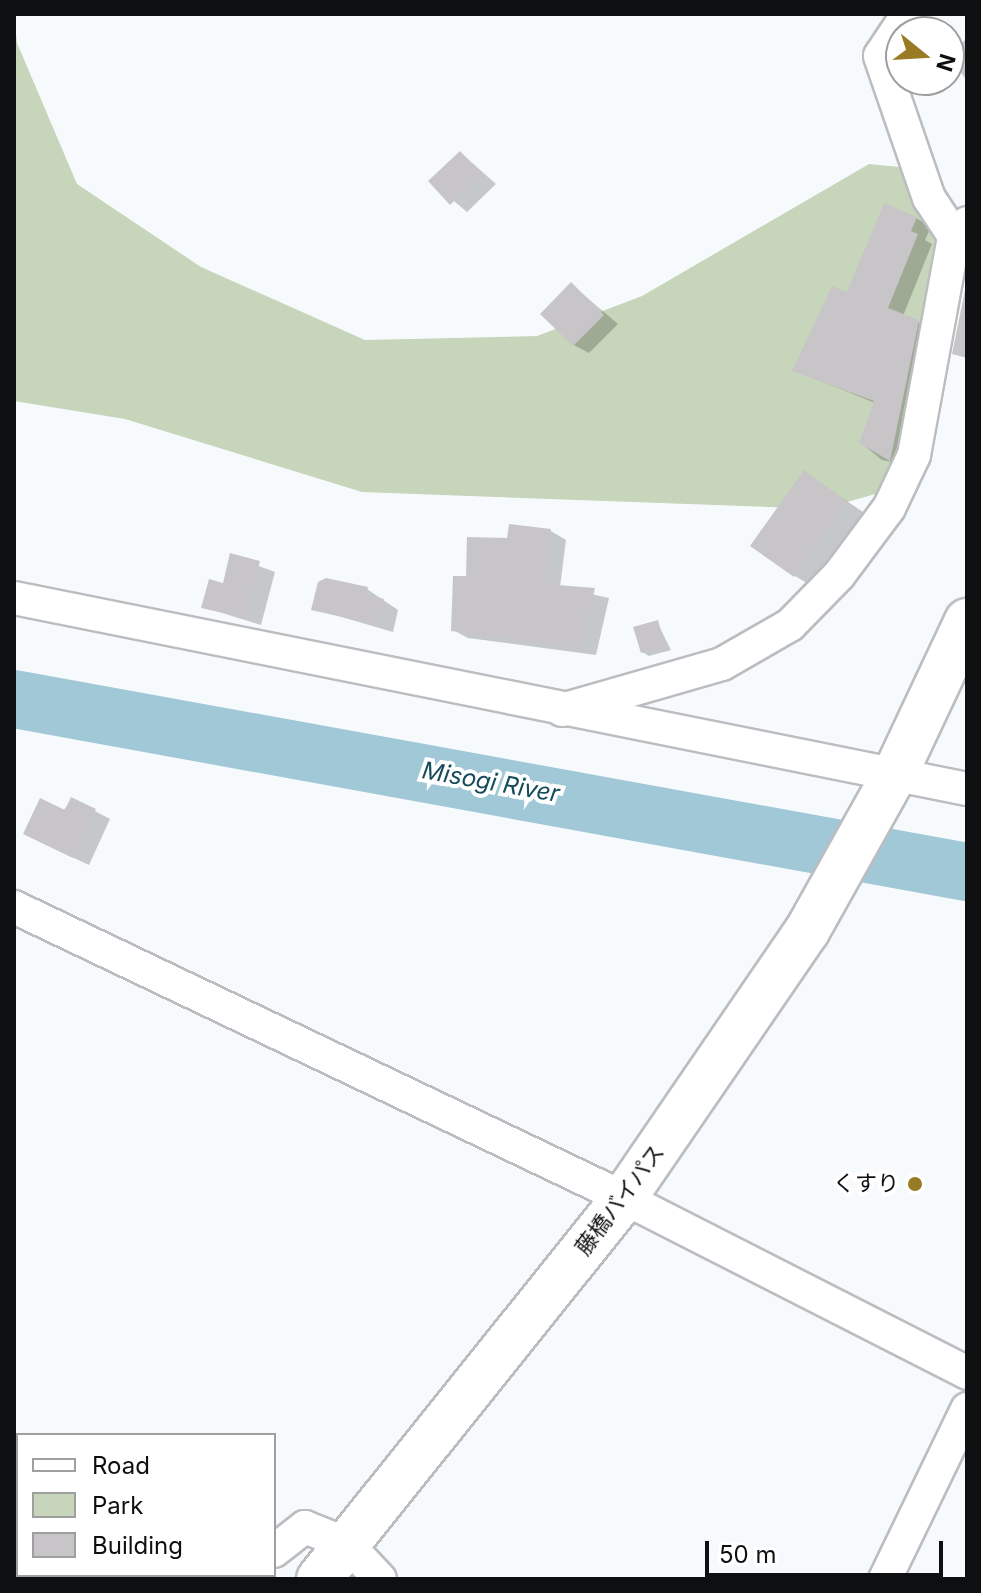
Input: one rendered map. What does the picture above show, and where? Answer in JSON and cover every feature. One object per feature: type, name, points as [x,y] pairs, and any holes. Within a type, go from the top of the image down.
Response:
[{"type":"highway","name":"藤橋バイパス","points":[[319,1579],[624,1198],[807,931],[890,783],[967,621]]},
{"type":"street","points":[[555,712],[722,664],[790,625],[839,575],[889,508],[914,455],[960,230],[929,198],[880,56],[908,14]]},
{"type":"street","points":[[14,598],[890,783],[967,789]]},
{"type":"street","points":[[14,907],[624,1198],[967,1373]]},
{"type":"street","points":[[885,1579],[967,1409]]},
{"type":"street","points":[[276,1549],[305,1527],[347,1544],[380,1579]]},
{"type":"green space","points":[[14,14],[17,43],[77,184],[201,267],[365,340],[537,336],[642,296],[869,164],[920,169],[942,218],[944,371],[879,493],[822,509],[362,492],[125,419],[14,401]]},
{"type":"building","points":[[460,151],[483,175],[450,205],[428,181]]},
{"type":"building","points":[[884,203],[917,217],[911,231],[918,234],[888,308],[919,320],[890,461],[859,443],[874,401],[792,371],[832,286],[847,292]]},
{"type":"building","points":[[967,280],[967,358],[952,354]]},
{"type":"building","points":[[571,282],[604,315],[573,346],[540,314]]},
{"type":"building","points":[[804,470],[848,502],[794,577],[750,546]]},
{"type":"building","points":[[509,524],[551,529],[545,584],[595,588],[581,648],[451,631],[453,576],[466,576],[467,537],[507,538]]},
{"type":"building","points":[[230,553],[260,561],[246,618],[201,608],[209,579],[223,583]]},
{"type":"building","points":[[326,578],[368,587],[366,595],[384,599],[378,625],[311,610],[318,582]]},
{"type":"building","points":[[658,620],[665,646],[641,653],[633,627]]},
{"type":"building","points":[[71,797],[96,809],[73,858],[23,834],[40,798],[65,810]]},
{"type":"waterway","name":"Misogi River","points":[[14,699],[967,872]]},
{"type":"place","name":"くすり","points":[[915,1184]]}]
